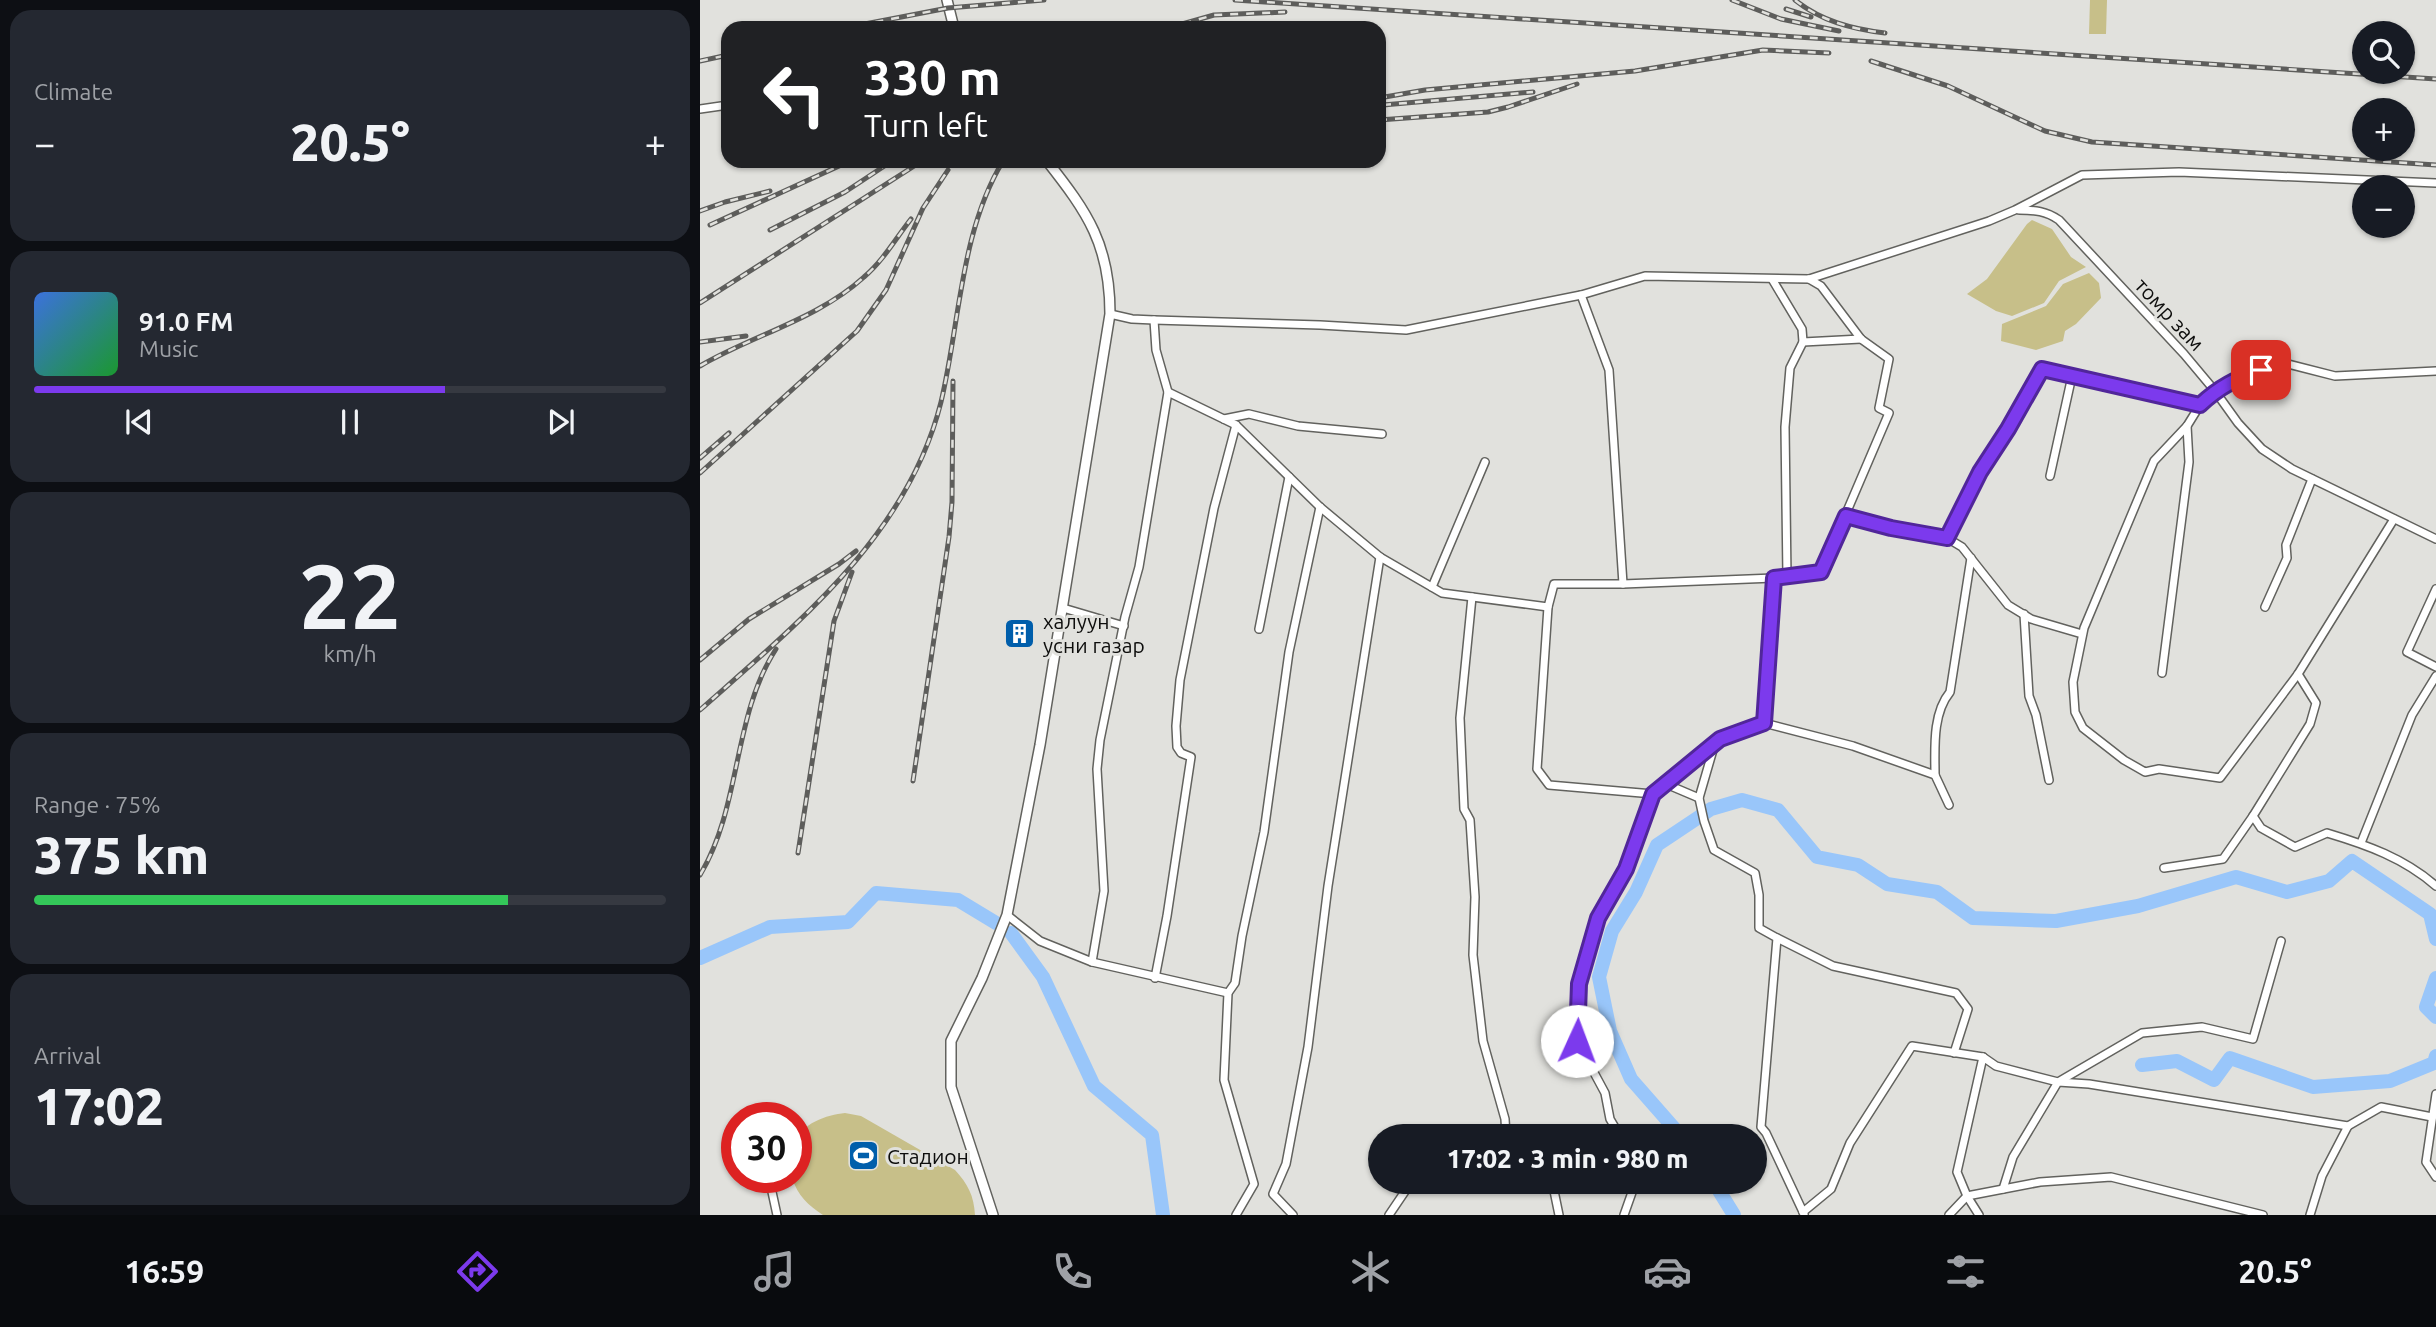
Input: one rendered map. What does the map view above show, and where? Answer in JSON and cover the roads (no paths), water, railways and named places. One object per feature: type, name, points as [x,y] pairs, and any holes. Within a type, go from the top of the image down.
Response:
[{"type":"street","points":[[947,0],[952,21]]},
{"type":"street","points":[[700,110],[721,106]]},
{"type":"street","points":[[993,1215],[951,1087],[951,1041],[982,978],[1007,915],[1040,745],[1110,314],[1106,260],[1093,226],[1052,168]]},
{"type":"street","points":[[1110,314],[1132,319],[1406,330],[1581,295],[1645,276],[1809,279],[1989,221],[2082,175],[2179,172],[2436,183]]},
{"type":"street","name":"томр зам","points":[[2015,210],[2035,209],[2049,213],[2059,220],[2215,391],[2238,423],[2262,449],[2292,469],[2436,539]]},
{"type":"street","points":[[1772,279],[1802,329],[1803,342],[1790,368],[1785,428],[1787,577]]},
{"type":"street","points":[[1653,794],[1549,785],[1537,769],[1548,607],[1554,584],[1774,578],[1821,572],[1889,413],[1879,408],[1889,359],[1861,339],[1821,286],[1809,279]]},
{"type":"street","points":[[1581,295],[1609,370],[1623,584]]},
{"type":"street","points":[[1092,962],[1104,891],[1097,769],[1100,740],[1139,567],[1168,392],[1156,350],[1154,320]]},
{"type":"street","points":[[1803,342],[1861,339]]},
{"type":"street","points":[[2394,519],[2298,674],[2220,778],[2159,769],[2145,772],[2124,760],[2083,728],[2075,712],[2073,682],[2082,634],[2154,461],[2186,426],[2200,405],[2215,391],[2239,377],[2284,363],[2335,376],[2436,371]]},
{"type":"street","points":[[1947,538],[1980,472],[2042,369],[2200,405]]},
{"type":"street","points":[[2050,476],[2072,376]]},
{"type":"street","points":[[1168,392],[1236,425],[1320,507],[1380,557],[1442,593],[1548,607]]},
{"type":"street","points":[[1223,419],[1249,414],[1298,426],[1382,434]]},
{"type":"street","points":[[1155,978],[1191,757],[1181,753],[1177,747],[1180,680],[1214,508],[1236,425]]},
{"type":"street","points":[[2162,673],[2189,462],[2186,426]]},
{"type":"street","points":[[1432,587],[1485,461]]},
{"type":"street","points":[[1258,629],[1289,477]]},
{"type":"street","points":[[2264,607],[2287,558],[2286,545],[2312,479]]},
{"type":"street","points":[[1236,1215],[1254,1184],[1224,1080],[1228,993],[1235,984],[1242,936],[1264,832],[1289,652],[1320,507]]},
{"type":"street","points":[[1846,516],[1891,528],[1947,538],[1962,547],[2008,605],[2031,619],[2082,634]]},
{"type":"street","points":[[1293,1215],[1273,1194],[1286,1164],[1308,1047],[1328,886],[1380,557]]},
{"type":"street","points":[[1949,805],[1935,775],[1935,734],[1950,692],[1971,558]]},
{"type":"street","points":[[1764,723],[1774,578]]},
{"type":"street","points":[[2436,589],[2407,652],[2436,667]]},
{"type":"street","points":[[1472,597],[1460,718],[1464,809],[1470,820],[1475,897],[1473,954],[1483,1041],[1505,1124]]},
{"type":"street","points":[[1063,608],[1124,626]]},
{"type":"street","points":[[2024,614],[2029,696],[2036,715],[2049,780]]},
{"type":"street","points":[[2164,868],[2223,859],[2310,724],[2316,703],[2298,674]]},
{"type":"street","points":[[2361,843],[2412,715],[2436,676]]},
{"type":"street","points":[[1613,1124],[1605,1093],[1577,1041],[1579,984],[1598,918],[1626,869],[1653,794],[1720,739],[1764,723],[1853,746],[1935,775]]},
{"type":"street","points":[[1715,743],[1699,798],[1704,821],[1714,850],[1755,873],[1759,895],[1759,928],[1833,966],[1956,993],[1968,1009],[1954,1053]]},
{"type":"street","points":[[1666,783],[1699,798]]},
{"type":"street","points":[[2252,817],[2261,828],[2295,847],[2327,832],[2361,843],[2416,868],[2436,886]]},
{"type":"street","points":[[1007,915],[1040,941],[1092,962],[1228,993]]},
{"type":"street","points":[[1777,938],[1761,1127],[1804,1214],[1831,1189],[1850,1143],[1912,1046],[1983,1057],[1996,1066],[2058,1082],[2089,1084],[2348,1126]]},
{"type":"street","points":[[2003,1189],[2012,1157],[2058,1082],[2142,1033],[2202,1027],[2253,1039],[2281,941]]},
{"type":"street","points":[[1979,1215],[1957,1172],[1983,1057]]},
{"type":"street","points":[[2436,1094],[2426,1162],[2436,1177]]},
{"type":"street","points":[[2309,1215],[2322,1177],[2348,1126],[2381,1107],[2432,1117]]},
{"type":"street","points":[[1949,1215],[1967,1196],[2040,1182],[2111,1177],[2263,1215]]},
{"type":"street","points":[[772,1193],[777,1215]]},
{"type":"street","points":[[1389,1215],[1403,1194]]},
{"type":"street","points":[[1555,1194],[1559,1215]]},
{"type":"street","points":[[1624,1215],[1631,1194]]},
{"type":"waterway","points":[[1670,1124],[1631,1079],[1610,1031],[1599,977],[1612,931],[1636,892],[1657,845],[1711,809],[1742,800],[1778,810],[1817,857],[1858,865],[1887,884],[1937,892],[1973,918],[2056,921],[2138,906],[2236,877],[2287,892],[2329,881],[2352,861],[2430,914],[2436,939]]},
{"type":"waterway","points":[[700,958],[770,927],[848,922],[876,893],[958,900],[996,923]]},
{"type":"waterway","points":[[1011,933],[1043,977],[1094,1086],[1152,1135],[1163,1215]]},
{"type":"waterway","points":[[2436,978],[2426,1007],[2436,1017]]},
{"type":"waterway","points":[[2142,1065],[2177,1061],[2214,1080],[2230,1058],[2313,1087],[2390,1081],[2434,1063],[2436,1056]]},
{"type":"waterway","points":[[1721,1194],[1734,1215]]},
{"type":"railway","points":[[880,21],[948,8],[1044,0]]},
{"type":"railway","points":[[1235,0],[2436,79]]},
{"type":"railway","points":[[1732,0],[1781,19],[1839,31]]},
{"type":"railway","points":[[1795,0],[1837,23],[1885,33]]},
{"type":"railway","points":[[1786,9],[1811,17]]},
{"type":"railway","points":[[1193,21],[1214,15],[1285,12]]},
{"type":"railway","points":[[1386,97],[1425,90],[1635,71],[1763,50],[1829,53]]},
{"type":"railway","points":[[700,61],[721,56]]},
{"type":"railway","points":[[1871,61],[1948,86],[2045,131],[2092,142],[2436,165]]},
{"type":"railway","points":[[1386,119],[1488,112],[1577,84]]},
{"type":"railway","points":[[1386,105],[1533,92]]},
{"type":"railway","points":[[710,225],[835,168]]},
{"type":"railway","points":[[770,230],[845,192],[881,168]]},
{"type":"railway","points":[[700,303],[911,168]]},
{"type":"railway","points":[[700,710],[774,644],[845,573],[876,535],[903,494],[925,450],[941,402],[969,248],[989,188],[999,168]]},
{"type":"railway","points":[[700,473],[857,331],[886,290],[923,208],[948,170]]},
{"type":"railway","points":[[700,211],[770,191]]},
{"type":"railway","points":[[700,366],[806,315],[846,292],[877,264],[911,219]]},
{"type":"railway","points":[[700,342],[746,336]]},
{"type":"railway","points":[[913,781],[949,537],[952,502],[953,381]]},
{"type":"railway","points":[[700,458],[729,433]]},
{"type":"railway","points":[[700,660],[749,619],[856,551]]},
{"type":"railway","points":[[798,853],[834,621],[852,572]]},
{"type":"railway","points":[[700,875],[714,848],[723,820],[751,703],[776,649]]},
{"type":"place","name":"халуун усни газар","points":[[1020,633]]},
{"type":"place","name":"Стадион","points":[[864,1156]]}]
